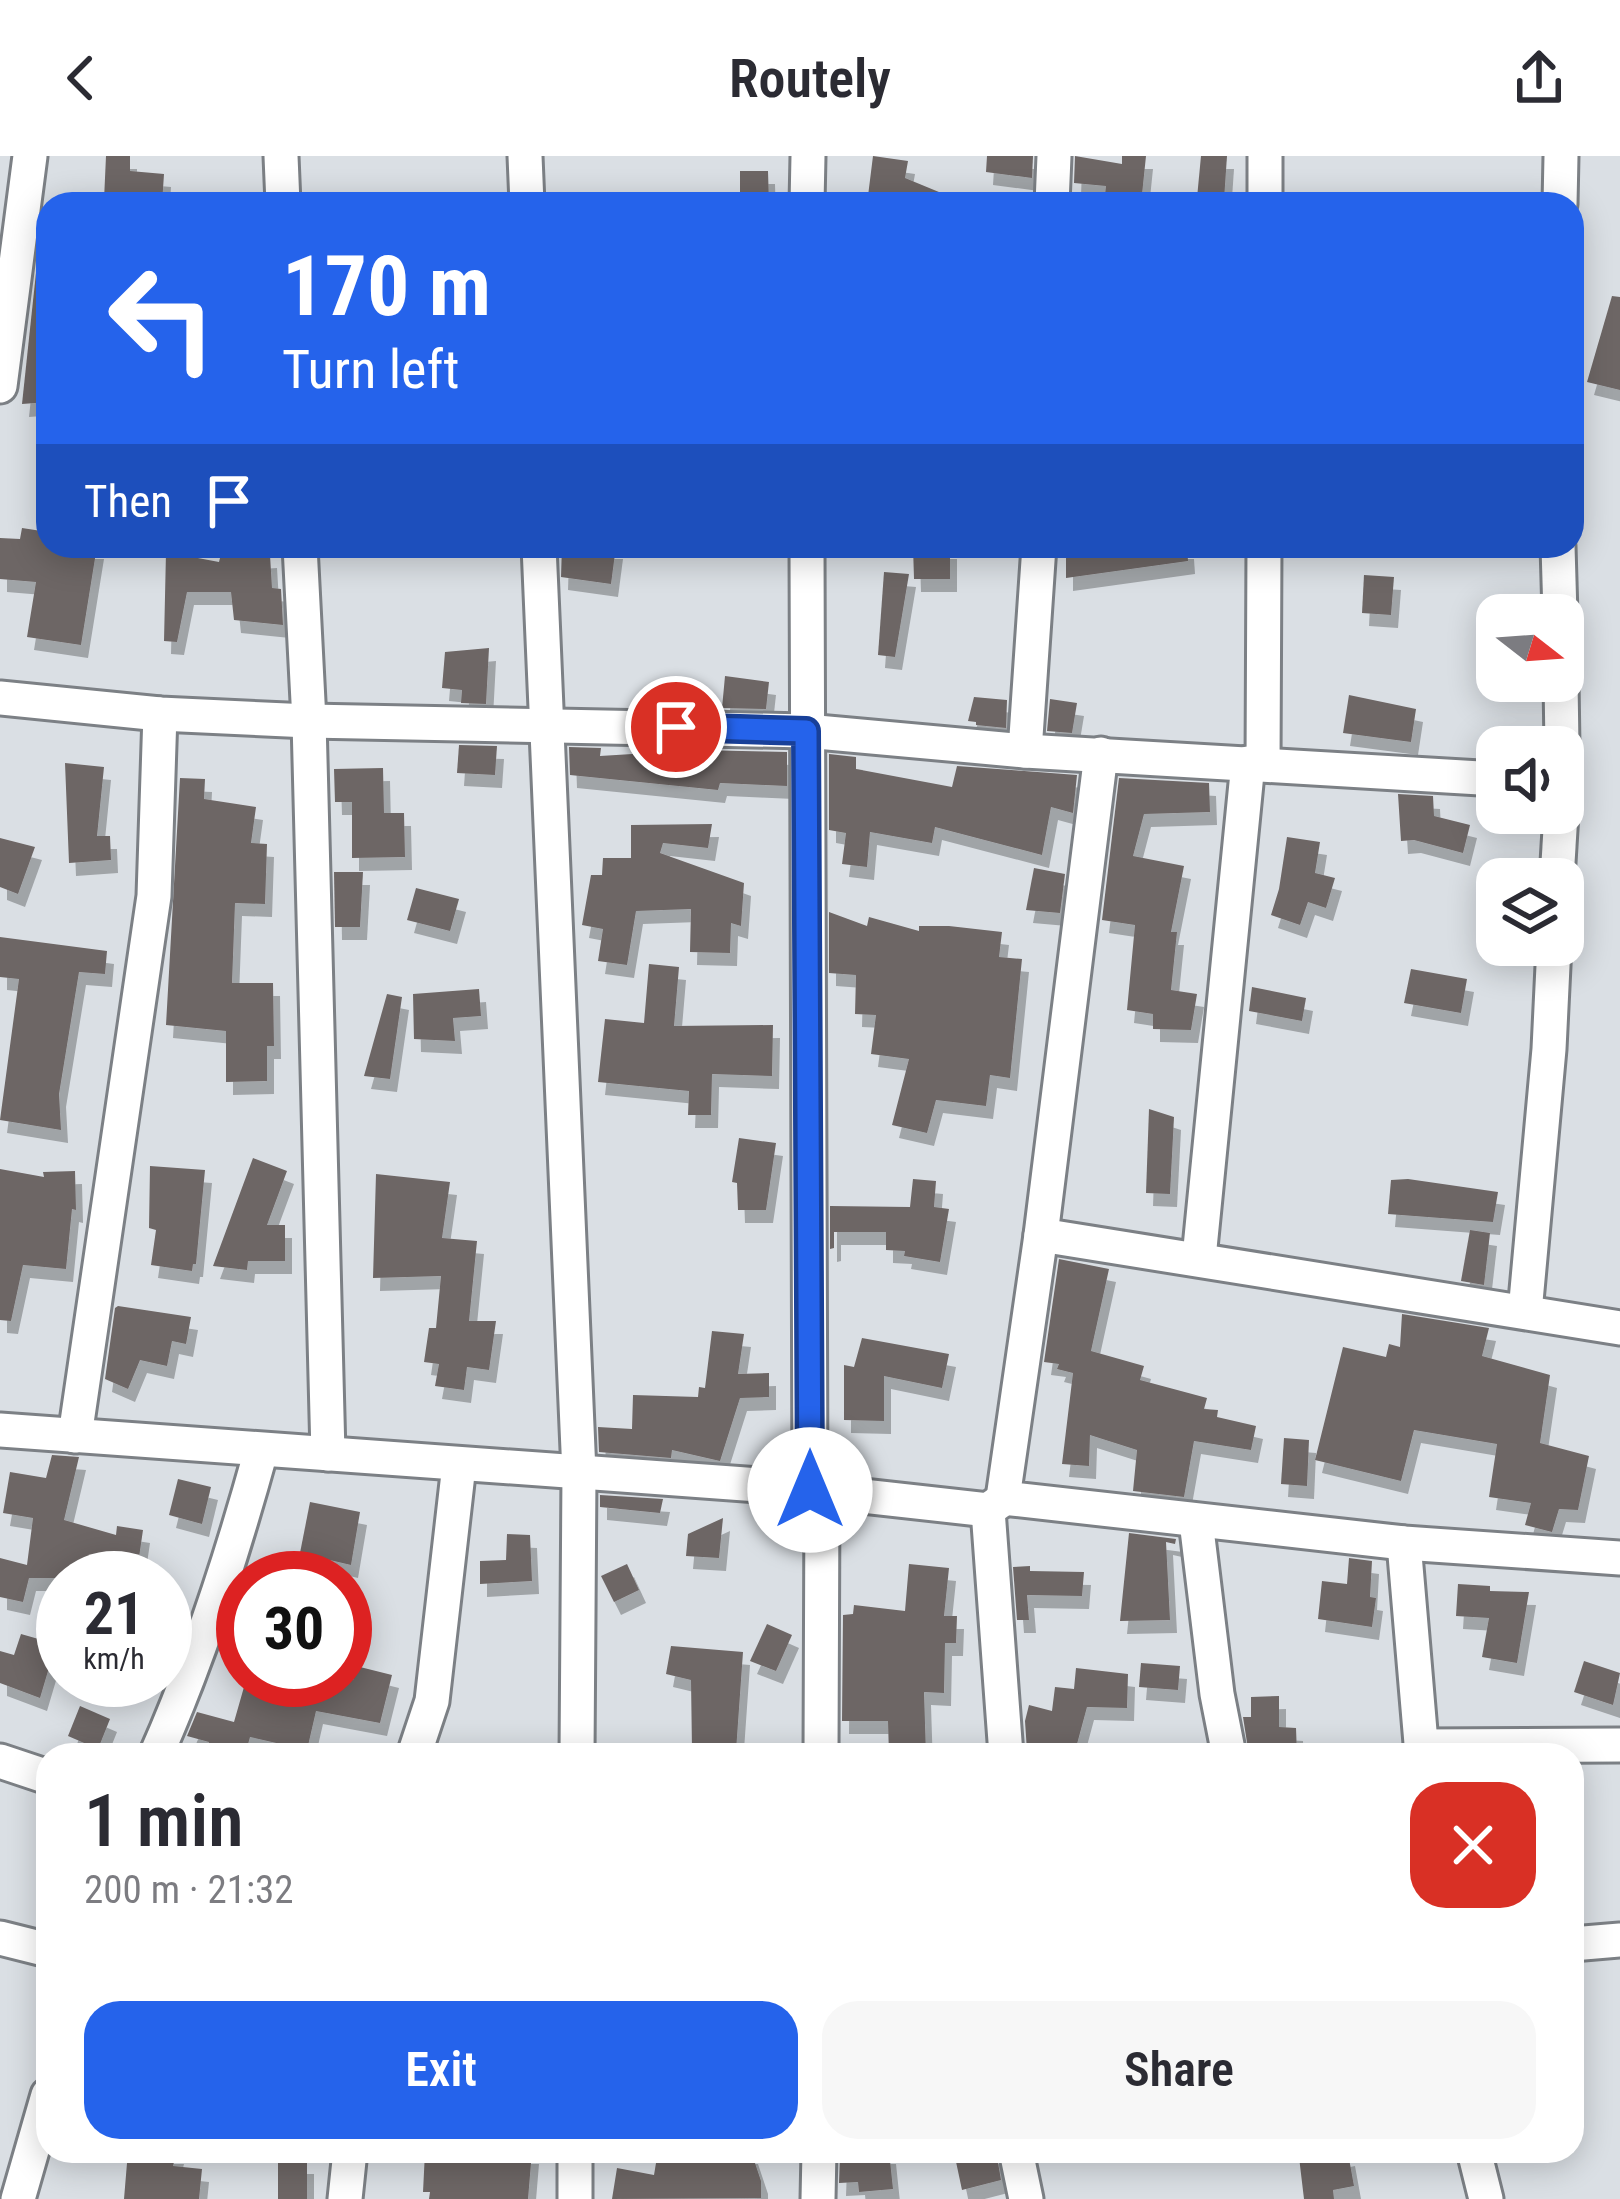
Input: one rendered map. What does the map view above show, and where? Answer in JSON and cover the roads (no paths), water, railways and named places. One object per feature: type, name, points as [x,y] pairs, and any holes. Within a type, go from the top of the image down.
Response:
[{"type":"street","points":[[0,386],[30,156]]},
{"type":"street","points":[[280,156],[282,192]]},
{"type":"street","points":[[525,156],[526,192]]},
{"type":"street","points":[[807,192],[808,156]]},
{"type":"street","points":[[1052,192],[1054,156]]},
{"type":"street","points":[[1265,156],[1265,192]]},
{"type":"street","points":[[1560,192],[1561,156]]},
{"type":"street","points":[[301,558],[328,1454]]},
{"type":"street","points":[[539,558],[579,1473],[577,1743]]},
{"type":"street","points":[[807,558],[821,1743]]},
{"type":"street","points":[[1025,751],[1038,558]]},
{"type":"street","points":[[1198,1258],[1256,764],[1264,558]]},
{"type":"street","points":[[1558,558],[1559,594]]},
{"type":"street","points":[[0,698],[160,714],[309,721],[806,731],[1025,751],[1476,777]]},
{"type":"street","points":[[75,1436],[154,896],[160,714]]},
{"type":"street","points":[[1005,1743],[995,1504],[1041,1235],[1101,754]]},
{"type":"street","points":[[1525,1312],[1553,966]]},
{"type":"street","points":[[1041,1235],[1620,1328]]},
{"type":"street","points":[[0,1430],[995,1504],[1404,1543],[1620,1558]]},
{"type":"street","points":[[161,1743],[226,1578],[260,1451]]},
{"type":"street","points":[[418,1743],[432,1702],[459,1465]]},
{"type":"street","points":[[1196,1521],[1227,1743]]},
{"type":"street","points":[[1404,1543],[1420,1743]]},
{"type":"street","points":[[1584,1746],[1620,1745]]},
{"type":"street","points":[[0,1761],[36,1773]]},
{"type":"street","points":[[0,1938],[36,1947]]},
{"type":"street","points":[[1584,1943],[1620,1940]]},
{"type":"street","points":[[18,2199],[36,2137]]},
{"type":"street","points":[[345,2199],[349,2163]]},
{"type":"street","points":[[575,2163],[575,2199]]},
{"type":"street","points":[[818,2199],[819,2163]]},
{"type":"street","points":[[1018,2163],[1026,2199]]},
{"type":"street","points":[[1477,2163],[1486,2199]]}]
